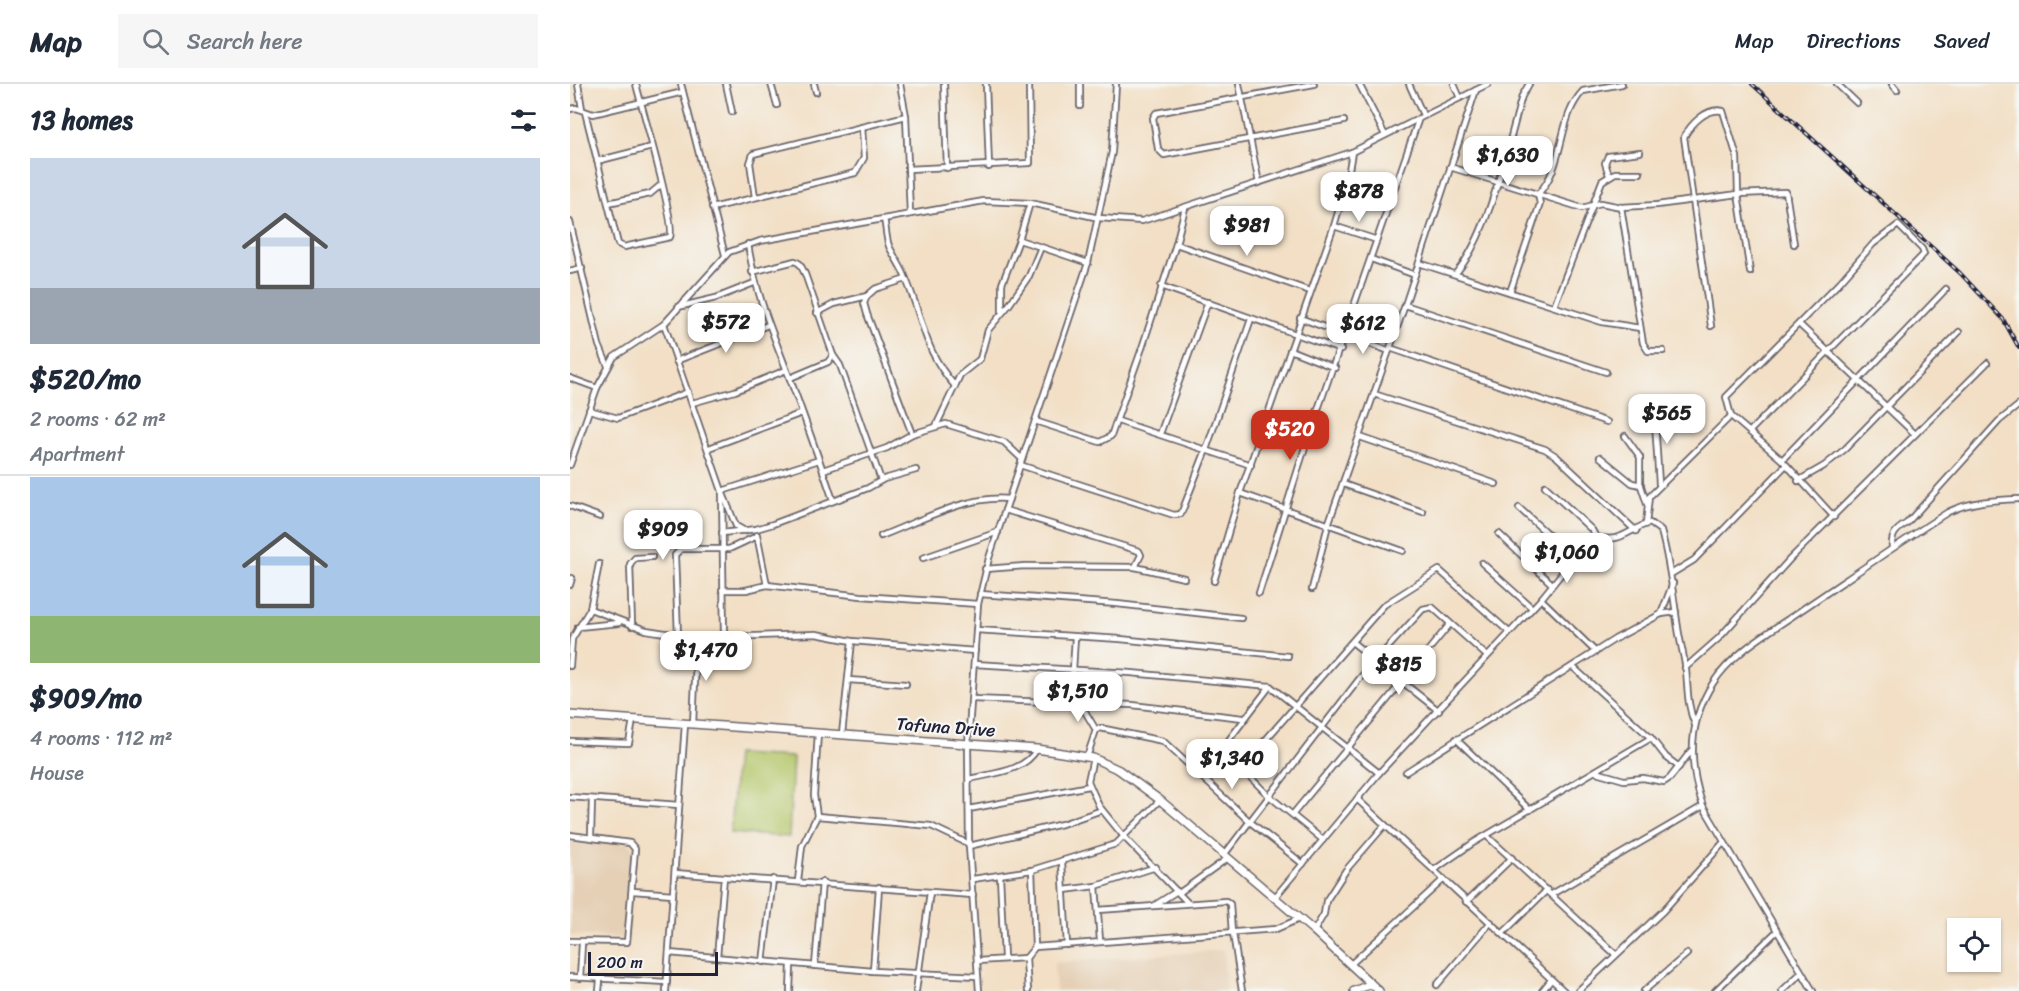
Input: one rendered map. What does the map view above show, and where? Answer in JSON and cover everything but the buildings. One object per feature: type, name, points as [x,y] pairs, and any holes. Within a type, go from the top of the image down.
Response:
[{"type":"main road","name":"Tafuna Drive","points":[[570,715],[1037,749],[1090,758],[1119,770],[1160,800],[1275,897],[1380,991]]},
{"type":"main road","points":[[1354,991],[1371,984]]},
{"type":"street","points":[[578,84],[621,247],[670,237],[673,230],[636,84]]},
{"type":"street","points":[[681,84],[725,255]]},
{"type":"street","points":[[726,84],[732,112]]},
{"type":"street","points":[[771,84],[777,105]]},
{"type":"street","points":[[814,84],[816,92]]},
{"type":"street","points":[[900,84],[906,116],[910,214]]},
{"type":"street","points":[[944,84],[947,168]]},
{"type":"street","points":[[986,84],[989,167]]},
{"type":"street","points":[[908,169],[989,167],[1030,163],[1029,84]]},
{"type":"street","points":[[1080,84],[1080,106]]},
{"type":"street","points":[[979,991],[969,845],[968,744],[978,604],[985,569],[1088,262],[1112,152],[1116,84]]},
{"type":"street","points":[[1239,84],[1259,183]]},
{"type":"street","points":[[1314,84],[1156,113],[1153,118],[1158,149],[1164,155],[1344,121]]},
{"type":"street","points":[[1359,84],[1385,135]]},
{"type":"street","points":[[1259,593],[1288,508],[1306,444],[1335,368],[1421,116],[1409,84]]},
{"type":"street","points":[[1454,84],[1460,98]]},
{"type":"street","points":[[570,465],[597,388],[614,357],[664,324],[732,249],[748,244],[984,201],[1029,203],[1099,218],[1142,221],[1352,152],[1488,84]]},
{"type":"street","points":[[1456,273],[1474,246],[1497,182],[1522,96],[1528,84]]},
{"type":"street","points":[[1510,292],[1540,204],[1538,194],[1553,172],[1578,96],[1591,88],[1622,84]]},
{"type":"street","points":[[1837,84],[1857,103]]},
{"type":"street","points":[[1892,84],[1898,90]]},
{"type":"street","points":[[1312,589],[1328,525],[1390,350],[1476,90]]},
{"type":"street","points":[[570,109],[584,110],[593,114],[683,92]]},
{"type":"street","points":[[1711,326],[1684,137],[1691,127],[1714,110],[1723,111],[1727,118],[1728,134],[1737,157],[1738,194],[1750,272]]},
{"type":"street","points":[[755,196],[750,163],[753,154],[906,116]]},
{"type":"street","points":[[712,208],[855,174],[864,158],[862,126]]},
{"type":"street","points":[[597,161],[652,147]]},
{"type":"street","points":[[1214,581],[1240,493],[1334,226],[1347,182],[1352,152]]},
{"type":"street","points":[[1609,175],[1605,163],[1608,156],[1640,152]]},
{"type":"street","points":[[1450,167],[1577,207],[1590,207],[1601,203],[1621,207],[1694,201],[1738,194],[1786,192],[1794,244]]},
{"type":"street","points":[[1554,306],[1590,207],[1602,181],[1609,175],[1622,172],[1640,173]]},
{"type":"street","points":[[608,202],[650,194],[662,184]]},
{"type":"street","points":[[1540,204],[1549,198]]},
{"type":"street","points":[[1002,312],[1002,284],[1019,240],[1029,203]]},
{"type":"street","points":[[1621,207],[1640,328],[1647,351],[1662,351]]},
{"type":"street","points":[[1035,421],[1100,442],[1108,439],[1118,421],[1176,244],[1185,208]]},
{"type":"street","points":[[884,219],[888,245],[906,279],[920,317],[922,333],[939,368],[955,386]]},
{"type":"street","points":[[570,222],[599,345],[608,366]]},
{"type":"street","points":[[1749,431],[1924,254],[1898,225],[1873,244],[1799,324],[1732,389],[1725,400],[1731,416],[1784,462],[1798,481],[1834,516]]},
{"type":"street","points":[[1334,226],[1377,240]]},
{"type":"street","points":[[1019,240],[1088,262]]},
{"type":"street","points":[[748,244],[754,283],[833,500]]},
{"type":"street","points":[[1176,244],[1310,291]]},
{"type":"street","points":[[936,426],[960,375],[980,359],[988,330],[1029,276],[1041,247]]},
{"type":"street","points":[[1371,259],[1415,275]]},
{"type":"street","points":[[752,272],[790,261],[800,264],[833,355],[840,365],[881,480]]},
{"type":"street","points":[[1419,263],[1602,321],[1640,328]]},
{"type":"street","points":[[570,271],[582,268]]},
{"type":"street","points":[[906,279],[875,289],[867,296],[864,303],[912,434]]},
{"type":"street","points":[[678,307],[716,298],[754,283]]},
{"type":"street","points":[[1161,286],[1341,350]]},
{"type":"street","points":[[1671,574],[1694,560],[1946,289]]},
{"type":"street","points":[[817,313],[840,302],[867,296]]},
{"type":"street","points":[[1160,434],[1208,302]]},
{"type":"street","points":[[1405,305],[1606,372]]},
{"type":"street","points":[[1300,318],[1345,336],[1607,422]]},
{"type":"street","points":[[1020,465],[1177,515],[1183,512],[1251,319]]},
{"type":"street","points":[[664,324],[709,448],[722,491],[736,525],[745,531]]},
{"type":"street","points":[[1799,324],[1915,434]]},
{"type":"street","points":[[676,361],[768,325]]},
{"type":"street","points":[[1798,481],[1824,466],[1845,449],[1959,332]]},
{"type":"street","points":[[1290,350],[1335,368]]},
{"type":"street","points":[[790,378],[821,366],[833,355]]},
{"type":"street","points":[[1685,668],[1719,638],[1785,565],[1987,363]]},
{"type":"street","points":[[692,403],[735,391],[786,370]]},
{"type":"street","points":[[570,378],[597,388]]},
{"type":"street","points":[[589,410],[618,418],[688,392]]},
{"type":"street","points":[[1374,394],[1545,449],[1636,531]]},
{"type":"street","points":[[1892,548],[1892,538],[1896,530],[1908,523],[1999,422],[2019,405]]},
{"type":"street","points":[[1659,484],[1655,422],[1660,413],[1677,406]]},
{"type":"street","points":[[709,448],[802,413]]},
{"type":"street","points":[[1646,524],[1649,496],[1731,416]]},
{"type":"street","points":[[1118,421],[1251,465]]},
{"type":"street","points":[[823,470],[871,455],[912,434],[946,424],[1004,442],[1022,459]]},
{"type":"street","points":[[1625,436],[1640,457],[1641,485],[1647,504]]},
{"type":"street","points":[[1360,437],[1496,484]]},
{"type":"street","points":[[1600,457],[1632,483],[1641,485]]},
{"type":"street","points":[[722,491],[819,460]]},
{"type":"street","points":[[722,533],[756,529],[868,488],[881,480],[916,470]]},
{"type":"street","points":[[1343,484],[1423,512]]},
{"type":"street","points":[[1545,486],[1592,530],[1596,537]]},
{"type":"street","points":[[722,491],[724,637]]},
{"type":"street","points":[[1240,493],[1288,508],[1328,525],[1403,551]]},
{"type":"street","points":[[880,536],[967,504],[993,498],[1009,499]]},
{"type":"street","points":[[1813,991],[1702,806],[1691,751],[1695,725],[1713,682],[1741,653],[1948,512],[1966,504],[2019,499]]},
{"type":"street","points":[[570,506],[600,517]]},
{"type":"street","points":[[1519,508],[1575,559]]},
{"type":"street","points":[[1005,510],[1139,551],[1141,555],[1136,567]]},
{"type":"street","points":[[1275,897],[1379,773],[1439,711],[1540,599],[1583,547],[1596,537],[1611,540],[1636,531],[1646,524],[1655,524],[1661,531],[1673,583],[1685,668],[1686,700],[1695,725]]},
{"type":"street","points":[[756,529],[767,585]]},
{"type":"street","points":[[923,558],[998,532]]},
{"type":"street","points":[[1498,534],[1552,584]]},
{"type":"street","points":[[678,636],[675,555],[681,549],[704,547],[712,551],[724,550],[757,536]]},
{"type":"street","points":[[632,626],[630,564],[635,558],[652,557]]},
{"type":"street","points":[[1482,563],[1531,607]]},
{"type":"street","points":[[570,666],[572,639],[590,609],[599,564]]},
{"type":"street","points":[[985,569],[1025,566],[1136,567],[1184,578]]},
{"type":"street","points":[[1241,768],[1392,598],[1407,592],[1437,570],[1444,573],[1509,632]]},
{"type":"street","points":[[570,585],[572,578]]},
{"type":"street","points":[[1661,614],[1673,583]]},
{"type":"street","points":[[722,590],[746,591],[767,585],[861,596],[978,604]]},
{"type":"street","points":[[980,594],[1126,605],[1241,618]]},
{"type":"street","points":[[1540,599],[1596,652]]},
{"type":"street","points":[[1152,906],[1178,892],[1226,856],[1268,795],[1374,661],[1426,607],[1432,607],[1487,656]]},
{"type":"street","points":[[590,609],[622,623],[678,636],[697,638],[816,634],[852,641],[975,651]]},
{"type":"street","points":[[1406,772],[1596,652],[1661,614],[1676,612]]},
{"type":"street","points":[[578,627],[622,623]]},
{"type":"street","points":[[1293,814],[1450,624]]},
{"type":"street","points":[[976,630],[1288,656]]},
{"type":"street","points":[[1071,703],[1075,637]]},
{"type":"street","points":[[693,724],[697,638]]},
{"type":"street","points":[[842,735],[852,641]]},
{"type":"street","points":[[1352,642],[1439,711]]},
{"type":"street","points":[[974,664],[1072,669],[1270,686],[1379,773]]},
{"type":"street","points":[[1574,668],[1651,738],[1666,757],[1679,767]]},
{"type":"street","points":[[848,680],[906,684]]},
{"type":"street","points":[[1270,686],[1243,718],[1225,745],[1226,752],[1268,795],[1323,840]]},
{"type":"street","points":[[972,699],[1132,705],[1243,718]]},
{"type":"street","points":[[1080,703],[1096,730],[1090,758],[1089,786],[1102,810],[1125,838],[1156,867],[1188,903]]},
{"type":"street","points":[[570,741],[629,743],[632,737],[633,720]]},
{"type":"street","points":[[666,991],[684,724]]},
{"type":"street","points":[[1096,730],[1110,729],[1163,741],[1250,821],[1303,864]]},
{"type":"street","points":[[798,882],[802,846],[817,816],[814,795],[818,733]]},
{"type":"street","points":[[1434,870],[1486,836],[1651,738]]},
{"type":"street","points":[[1456,739],[1530,810]]},
{"type":"street","points":[[969,779],[1023,765],[1031,760],[1037,749]]},
{"type":"street","points":[[1596,772],[1624,780],[1644,778],[1664,782],[1691,751]]},
{"type":"street","points":[[969,809],[1089,786]]},
{"type":"street","points":[[570,797],[679,805]]},
{"type":"street","points":[[591,836],[592,799]]},
{"type":"street","points":[[1357,799],[1564,991]]},
{"type":"street","points":[[973,879],[1032,870],[1116,844],[1125,838],[1160,800]]},
{"type":"street","points":[[1503,933],[1549,892],[1702,806]]},
{"type":"street","points":[[817,816],[931,826],[969,845],[1062,824],[1102,810]]},
{"type":"street","points":[[1314,931],[1324,914],[1326,902],[1346,870],[1385,825]]},
{"type":"street","points":[[570,835],[591,836],[633,845],[633,891],[627,942],[570,941]]},
{"type":"street","points":[[1486,836],[1615,954]]},
{"type":"street","points":[[1578,991],[1663,911],[1723,843]]},
{"type":"street","points":[[1466,902],[1512,858]]},
{"type":"street","points":[[1062,862],[1067,945]]},
{"type":"street","points":[[1064,890],[1096,886],[1156,867]]},
{"type":"street","points":[[1028,991],[1026,958],[1035,947],[1032,870]]},
{"type":"street","points":[[675,873],[973,894]]},
{"type":"street","points":[[1000,876],[1004,957]]},
{"type":"street","points":[[717,957],[724,877]]},
{"type":"street","points":[[763,962],[773,879]]},
{"type":"street","points":[[1351,964],[1444,879]]},
{"type":"street","points":[[815,966],[822,882]]},
{"type":"street","points":[[1096,886],[1100,941]]},
{"type":"street","points":[[873,971],[879,887]]},
{"type":"street","points":[[633,891],[673,894]]},
{"type":"street","points":[[916,991],[930,892]]},
{"type":"street","points":[[1098,910],[1228,902],[1242,991]]},
{"type":"street","points":[[1035,947],[1284,928],[1299,919]]},
{"type":"street","points":[[1437,985],[1491,922]]},
{"type":"street","points":[[1715,991],[1776,932]]},
{"type":"street","points":[[580,978],[582,943]]},
{"type":"street","points":[[669,953],[873,971],[978,976]]},
{"type":"street","points":[[1644,991],[1687,954]]},
{"type":"street","points":[[977,961],[1004,957],[1026,958]]},
{"type":"street","points":[[790,991],[791,964]]},
{"type":"street","points":[[1782,991],[1801,973]]},
{"type":"street","points":[[570,977],[667,982]]},
{"type":"street","points":[[599,991],[600,980]]},
{"type":"street","points":[[1542,991],[1551,980]]},
{"type":"shaded area","points":[[570,840],[630,844],[634,849],[629,938],[570,935]]},
{"type":"shaded area","points":[[1224,950],[1225,991],[1056,991],[1054,963]]},
{"type":"green space","points":[[736,754],[793,757],[789,837],[730,833]]},
{"type":"railway","points":[[1752,84],[1960,273],[2003,319],[2019,348]]}]
